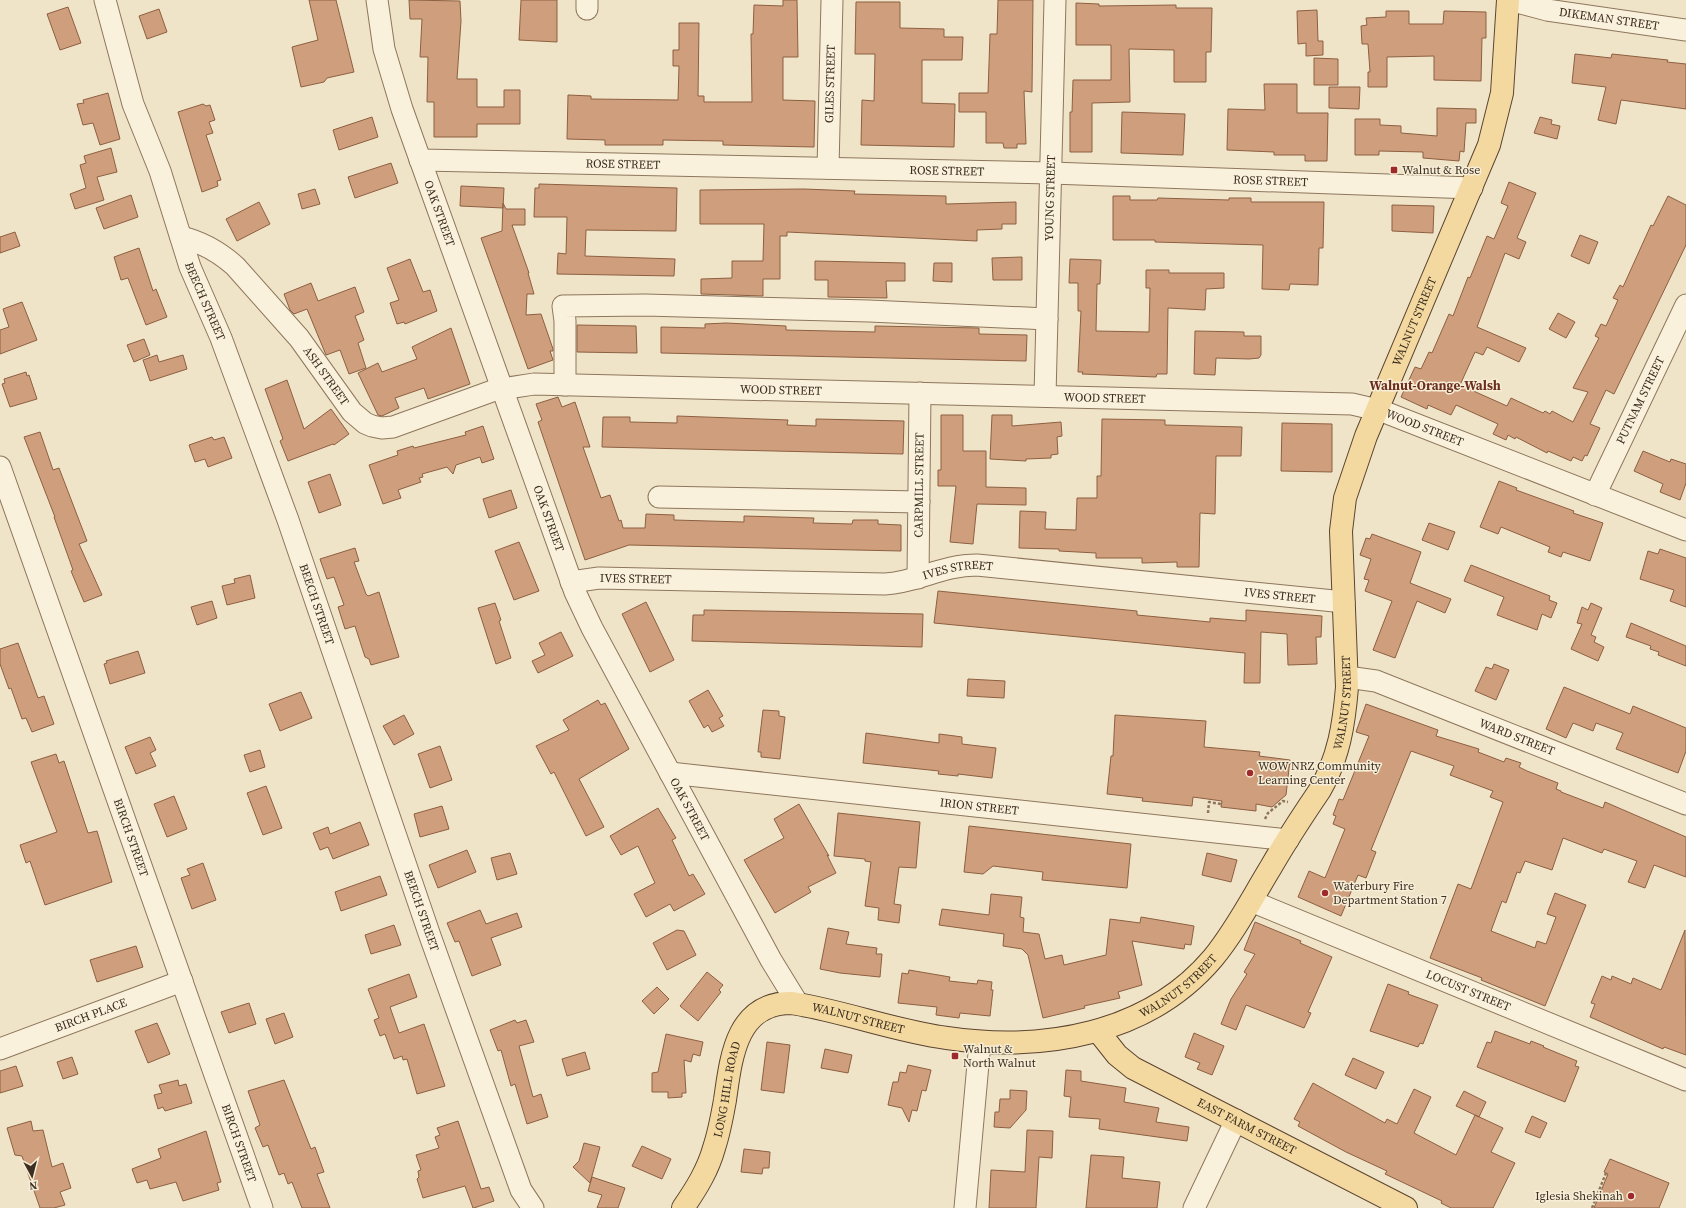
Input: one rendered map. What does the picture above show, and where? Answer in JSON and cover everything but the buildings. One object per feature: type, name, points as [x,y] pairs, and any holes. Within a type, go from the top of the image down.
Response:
[{"type":"main road","name":"WALNUT STREET","points":[[798,1004],[929,1035],[980,1042],[1032,1042],[1076,1036],[1098,1031],[1141,1014],[1166,1000],[1191,980],[1223,944],[1308,809],[1328,775],[1338,751],[1345,710],[1347,677],[1342,516],[1353,470],[1489,145],[1500,104],[1504,73],[1509,0]]},
{"type":"main road","name":"LONG HILL ROAD","points":[[683,1208],[699,1183],[714,1149],[723,1113],[731,1061],[742,1030],[754,1016],[773,1004],[798,1004]]},
{"type":"main road","name":"EAST FARM STREET","points":[[1098,1031],[1117,1055],[1129,1066],[1406,1208]]},
{"type":"street","name":"BEECH STREET","points":[[105,0],[133,104],[160,171],[180,237],[197,285],[221,338],[285,512],[430,936],[521,1190],[533,1208]]},
{"type":"street","name":"OAK STREET","points":[[377,0],[381,34],[388,65],[420,160],[571,582],[592,628],[771,960],[798,1004]]},
{"type":"street","name":"GILES STREET","points":[[828,168],[832,0]]},
{"type":"street","name":"YOUNG STREET","points":[[1045,396],[1055,0]]},
{"type":"street","name":"DIKEMAN STREET","points":[[1509,0],[1547,10],[1686,30]]},
{"type":"street","name":"ROSE STREET","points":[[420,160],[1051,173],[1472,188]]},
{"type":"street","name":"ASH STREET","points":[[180,237],[205,245],[225,257],[235,266],[299,338],[352,412],[372,426],[382,428],[393,427],[501,388]]},
{"type":"street","points":[[565,385],[565,321],[563,306],[646,305],[869,311],[1047,320]]},
{"type":"street","name":"PUTNAM STREET","points":[[1595,495],[1686,305]]},
{"type":"street","name":"WOOD STREET","points":[[501,388],[534,384],[1328,403],[1362,406],[1377,410],[1686,530]]},
{"type":"street","name":"CARPMILL STREET","points":[[918,578],[920,393]]},
{"type":"street","name":"BIRCH STREET","points":[[0,467],[262,1208]]},
{"type":"street","points":[[659,497],[919,502]]},
{"type":"street","name":"IVES STREET","points":[[571,582],[599,578],[885,584],[901,583],[951,567],[977,565],[1344,602]]},
{"type":"street","name":"WARD STREET","points":[[1347,677],[1376,681],[1686,804]]},
{"type":"street","name":"IRION STREET","points":[[670,773],[1288,840]]},
{"type":"street","name":"LOCUST STREET","points":[[1251,901],[1686,1080]]},
{"type":"street","name":"BIRCH PLACE","points":[[0,1049],[182,981]]},
{"type":"street","points":[[965,1208],[980,1042]]},
{"type":"street","points":[[1194,1208],[1236,1120]]},
{"type":"path","points":[[1262,837],[1268,813],[1283,801],[1308,809]]},
{"type":"path","points":[[1592,1208],[1606,1173]]},
{"type":"place","name":"Walnut & Rose","points":[[1394,170]]},
{"type":"place","name":"WOW NRZ Community Learning Center","points":[[1250,773]]},
{"type":"place","name":"Waterbury Fire Department Station 7","points":[[1325,893]]},
{"type":"place","name":"Walnut & North Walnut","points":[[955,1056]]},
{"type":"place","name":"Iglesia Shekinah","points":[[1631,1196]]},
{"type":"district","name":"Walnut-Orange-Walsh","points":[[1435,385]]}]
